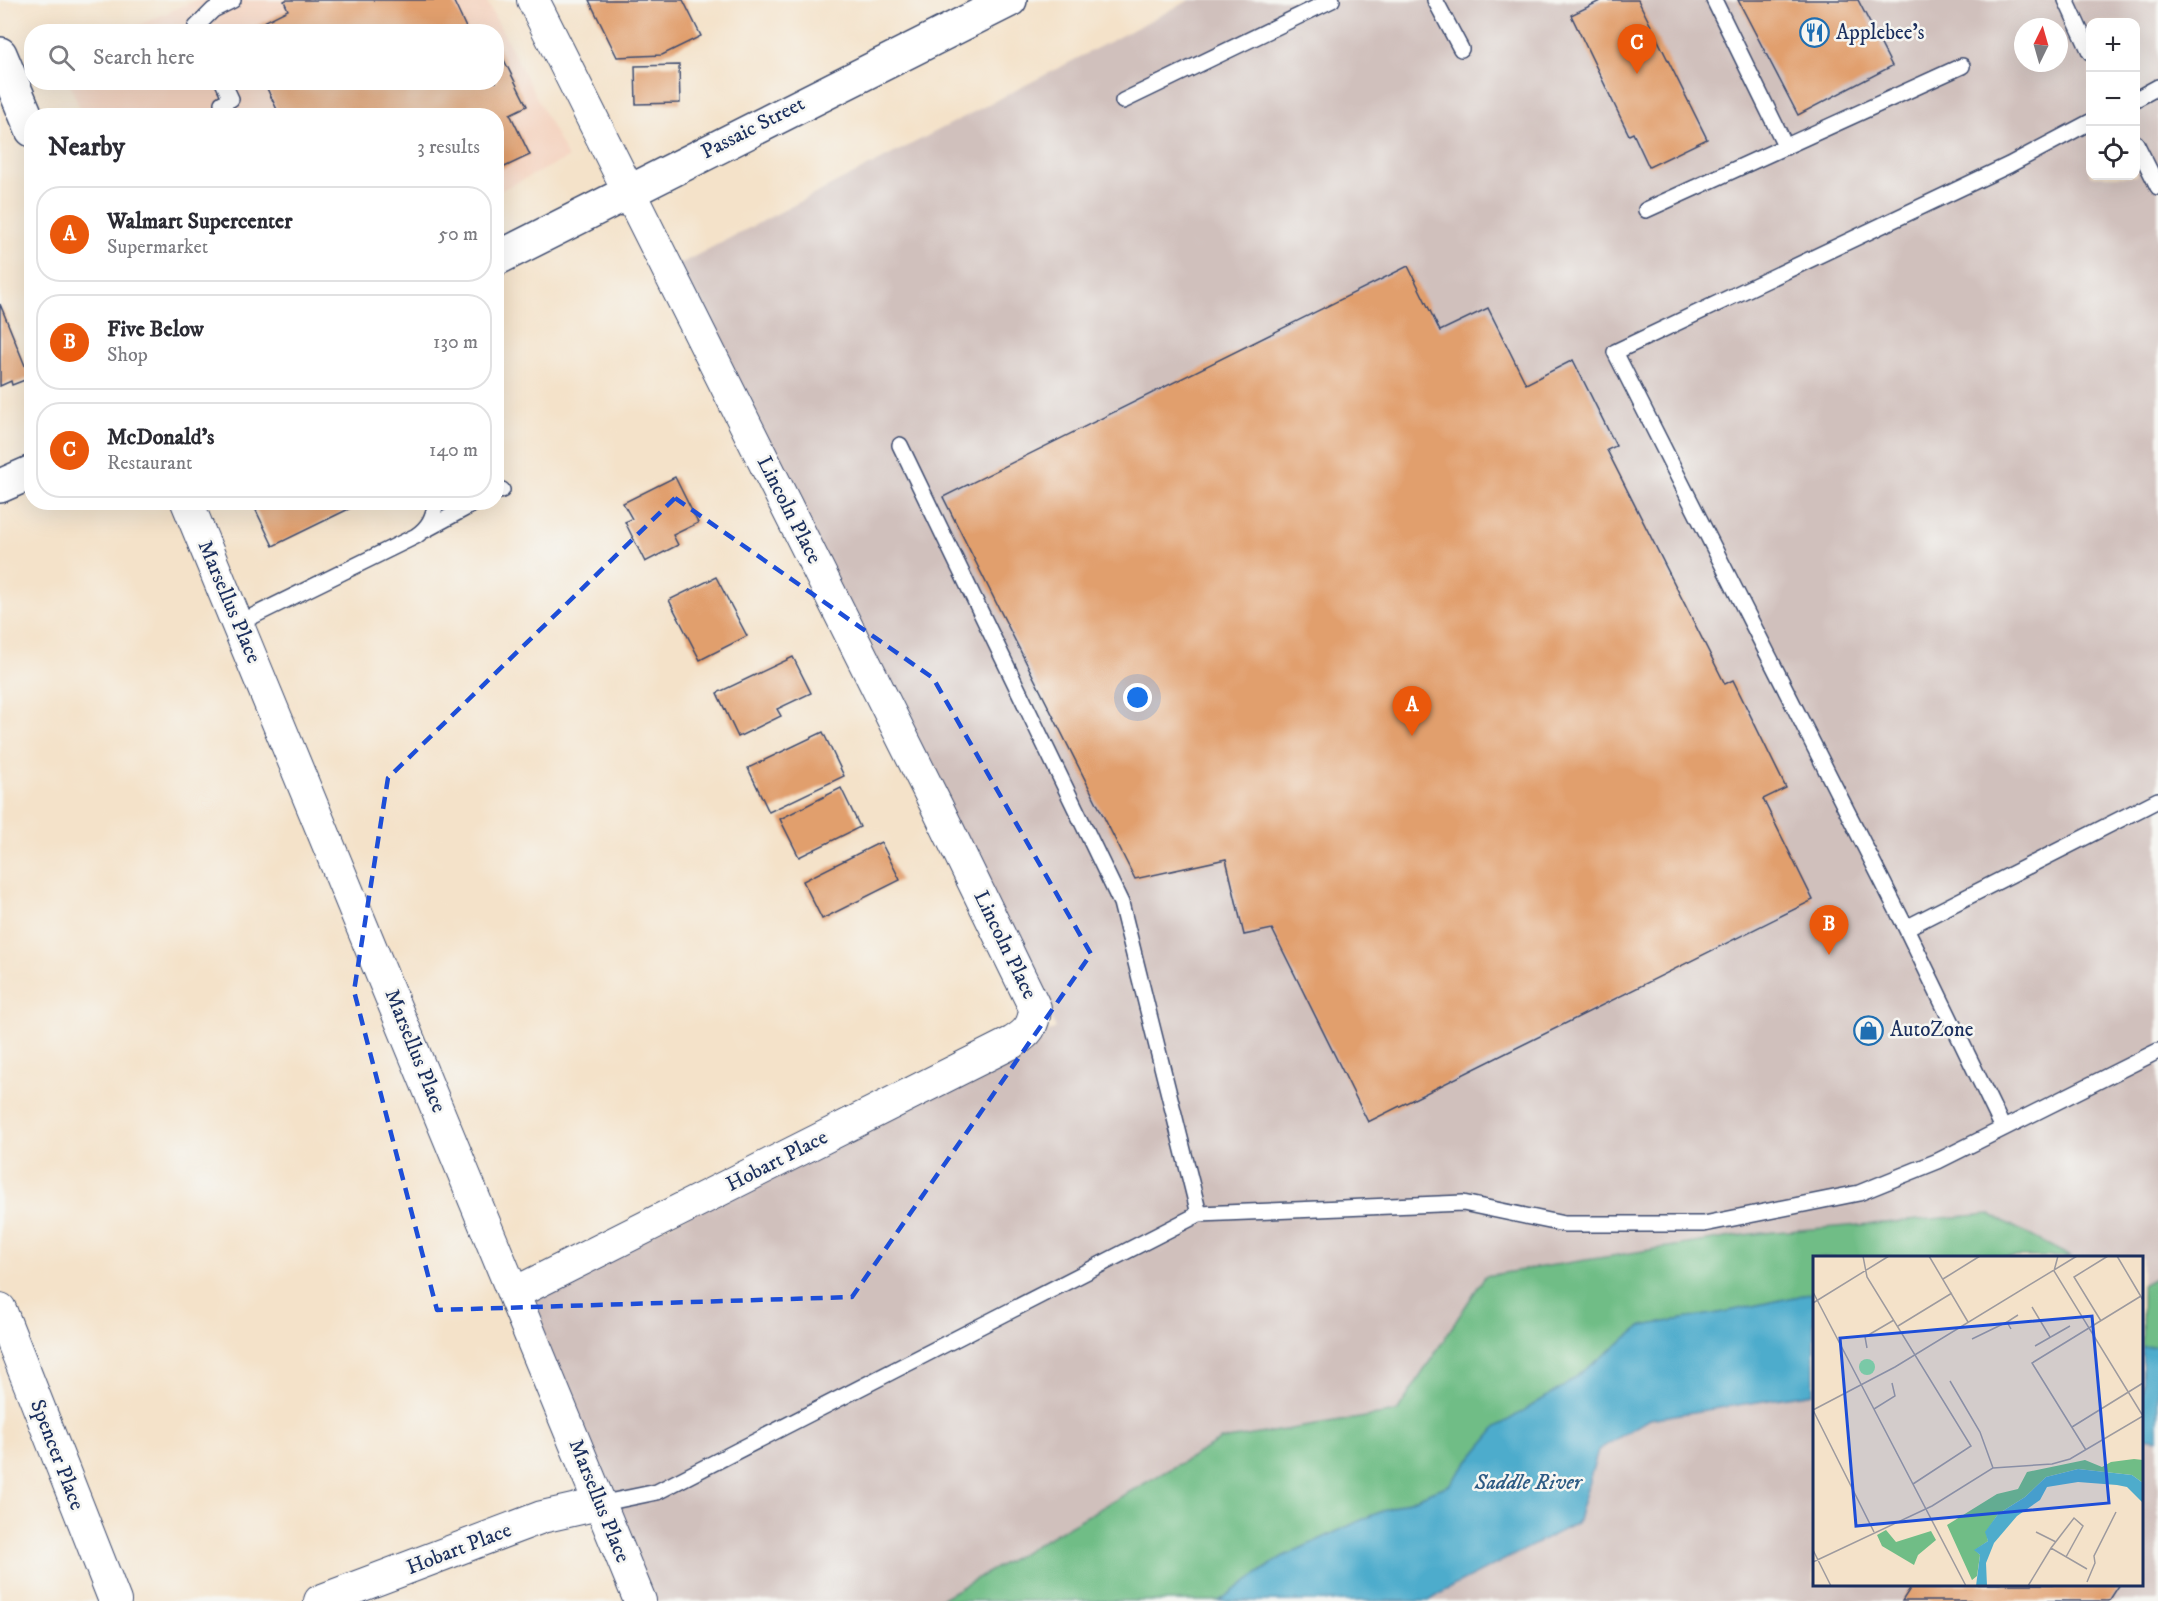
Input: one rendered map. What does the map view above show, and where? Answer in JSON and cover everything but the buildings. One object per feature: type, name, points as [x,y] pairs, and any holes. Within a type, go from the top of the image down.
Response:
[{"type":"main road","name":"Passaic Street","points":[[504,255],[1010,0]]},
{"type":"main road","points":[[0,54],[24,111]]},
{"type":"main road","points":[[0,486],[24,476]]},
{"type":"street","name":"Lincoln Place","points":[[533,0],[1029,993],[1035,1008],[1034,1023]]},
{"type":"street","name":"Marsellus Place","points":[[190,510],[239,623],[640,1601]]},
{"type":"street","name":"Hobart Place","points":[[515,1293],[1013,1042],[1025,1034],[1034,1023]]},
{"type":"street","name":"Spencer Place","points":[[0,1309],[115,1601]]},
{"type":"street","name":"Hobart Place","points":[[320,1601],[542,1517],[599,1504]]},
{"type":"lane","points":[[201,24],[213,10],[233,0]]},
{"type":"lane","points":[[1123,101],[1332,0]]},
{"type":"lane","points":[[1435,0],[1461,49]]},
{"type":"lane","points":[[1714,0],[1786,147]]},
{"type":"lane","points":[[2066,0],[2086,42]]},
{"type":"lane","points":[[1646,210],[1962,66]]},
{"type":"lane","points":[[2140,97],[2158,87]]},
{"type":"lane","points":[[222,103],[231,99],[227,90]]},
{"type":"lane","points":[[2003,1128],[1906,928],[1615,352],[2009,165],[2086,125]]},
{"type":"lane","points":[[2140,151],[2158,187]]},
{"type":"lane","points":[[900,445],[1121,903],[1200,1214]]},
{"type":"lane","points":[[425,530],[434,510]]},
{"type":"lane","points":[[239,623],[462,510]]},
{"type":"lane","points":[[1906,928],[2158,800]]},
{"type":"lane","points":[[599,1504],[657,1492],[1200,1214],[1463,1203],[1564,1224],[1704,1224],[1859,1193],[1938,1161],[2158,1051]]},
{"type":"highlighted area","points":[[675,498],[933,678],[1091,954],[852,1297],[437,1310],[354,991],[388,778]]},
{"type":"shaded area","points":[[196,0],[486,0],[498,24],[142,24]]},
{"type":"shaded area","points":[[1190,0],[2158,0],[2158,1601],[644,1601],[528,1297],[1056,1028],[672,268]]},
{"type":"shaded area","points":[[504,35],[568,158],[504,189],[504,108],[80,108],[72,90],[504,90]]},
{"type":"green space","points":[[1990,1214],[2069,1256],[1813,1256],[1813,1293],[1725,1312],[1642,1326],[1563,1387],[1497,1427],[1449,1485],[1368,1517],[1282,1557],[1219,1601],[937,1601],[1221,1440],[1397,1412],[1485,1276],[1751,1234]]},
{"type":"green space","points":[[2158,1276],[2158,1346],[2143,1347],[2143,1284]]},
{"type":"water","name":"Saddle River","points":[[1813,1293],[1813,1393],[1649,1419],[1598,1450],[1577,1523],[1453,1586],[1429,1601],[1219,1601],[1282,1557],[1368,1517],[1449,1485],[1497,1427],[1563,1387],[1642,1326],[1725,1312]]},
{"type":"water","points":[[2158,1346],[2158,1439],[2143,1437],[2143,1347]]},
{"type":"place","name":"Applebee's","points":[[1815,33]]},
{"type":"place","name":"McDonald's","points":[[1637,74]]},
{"type":"place","name":"Walmart Supercenter","points":[[1412,736]]},
{"type":"place","name":"Five Below","points":[[1829,955]]},
{"type":"place","name":"AutoZone","points":[[1869,1030]]}]
